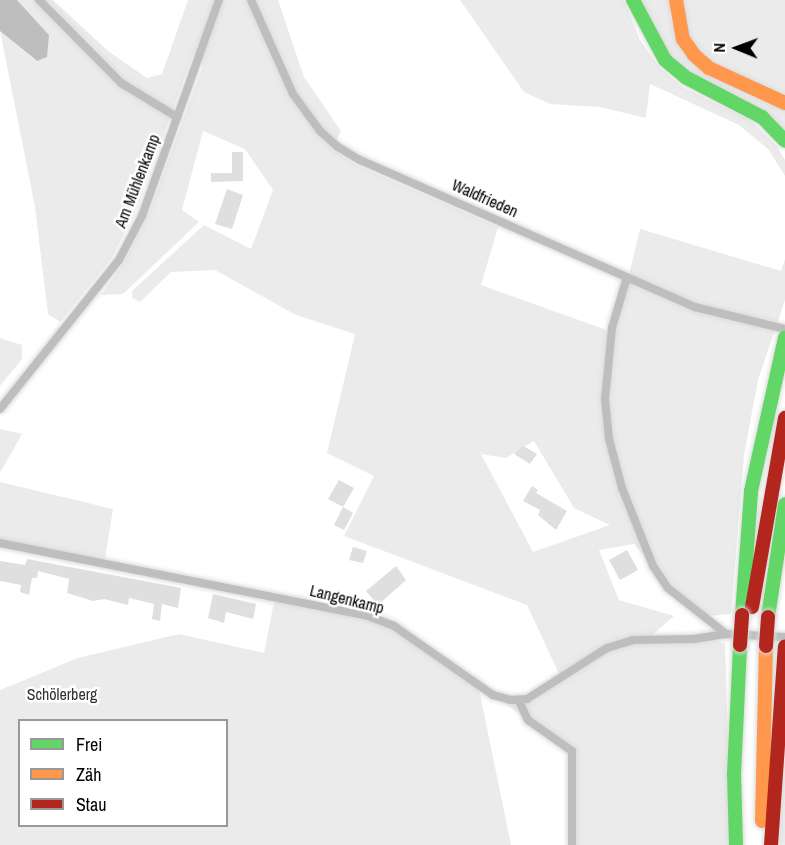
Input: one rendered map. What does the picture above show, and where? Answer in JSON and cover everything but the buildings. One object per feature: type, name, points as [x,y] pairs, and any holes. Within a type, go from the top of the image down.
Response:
[{"type":"highway","points":[[633,0],[650,38],[665,60],[685,77],[762,117],[785,141]]},
{"type":"highway","points":[[676,0],[683,39],[694,55],[709,68],[785,103]]},
{"type":"highway","points":[[736,845],[734,774],[746,616],[751,491],[785,338]]},
{"type":"highway","points":[[746,616],[785,418]]},
{"type":"highway","points":[[763,845],[762,714],[766,646],[768,617],[785,504]]},
{"type":"highway","points":[[744,645],[745,845]]},
{"type":"highway","points":[[771,845],[785,646]]},
{"type":"street","points":[[39,0],[121,83],[177,117]]},
{"type":"street","name":"Waldfrieden","points":[[251,0],[293,94],[320,131],[338,147],[360,160],[695,307],[753,324],[785,329]]},
{"type":"street","name":"Am Mühlenkamp","points":[[0,409],[119,260],[142,216],[218,4]]},
{"type":"street","points":[[627,277],[610,340],[605,399],[609,439],[622,488],[653,566],[668,588],[726,634]]},
{"type":"street","name":"Langenkamp","points":[[0,543],[368,616],[394,626],[493,695],[519,701]]},
{"type":"street","points":[[572,845],[572,751],[528,720],[519,701],[561,678],[587,659],[633,640],[694,639],[726,634],[785,638]]},
{"type":"green space","points":[[17,0],[53,0],[108,51],[147,78],[162,74],[188,0],[278,0],[304,77],[341,131],[332,149],[358,166],[498,227],[481,285],[615,333],[640,229],[781,271],[785,259],[785,300],[758,380],[744,455],[731,614],[706,616],[687,603],[634,544],[599,550],[619,600],[674,616],[649,638],[710,637],[725,644],[731,845],[572,845],[572,751],[493,695],[519,701],[561,678],[527,605],[344,536],[374,476],[327,453],[355,334],[296,315],[215,270],[171,272],[140,302],[132,298],[132,291],[204,225],[251,249],[273,190],[245,149],[203,131],[182,210],[199,222],[123,294],[101,295],[123,264],[147,218],[203,66],[193,54],[135,213],[111,259],[60,322],[48,314],[35,207],[0,31],[36,61],[49,35]],"holes":[[[534,441],[574,508],[610,525],[533,552],[481,454],[506,458]]]},
{"type":"green space","points":[[460,0],[624,0],[640,40],[658,66],[682,87],[750,120],[776,145],[785,160],[785,176],[768,149],[739,125],[650,84],[646,118],[600,107],[550,104],[524,92]]},
{"type":"green space","points":[[641,0],[672,0],[670,15],[679,46],[785,110],[785,133],[682,68],[656,38]]},
{"type":"green space","points":[[682,0],[785,0],[785,97],[711,63],[687,36]]},
{"type":"green space","points":[[0,338],[22,345],[22,359],[0,386]]},
{"type":"green space","points":[[0,429],[22,434],[0,473]]},
{"type":"green space","points":[[0,482],[113,509],[104,564],[0,543]]},
{"type":"green space","name":"Schölerberg","points":[[275,597],[394,626],[478,684],[511,845],[0,845],[0,690],[78,658],[179,634],[264,653]]},
{"type":"green space","points":[[785,753],[785,845],[780,845],[779,822]]},
{"type":"shaded area","points":[[0,0],[17,0],[49,35],[47,57],[37,61],[0,31]]},
{"type":"traffic: fast","points":[[633,0],[665,60],[685,77],[762,117],[785,141]]},
{"type":"traffic: fast","points":[[742,615],[751,491],[785,338]]},
{"type":"traffic: fast","points":[[768,617],[785,504]]},
{"type":"traffic: fast","points":[[736,845],[734,774],[740,645]]},
{"type":"traffic: slow","points":[[676,0],[683,39],[694,55],[709,68],[785,103]]},
{"type":"traffic: slow","points":[[762,821],[766,646]]},
{"type":"traffic: jam","points":[[752,607],[785,418]]},
{"type":"traffic: jam","points":[[740,645],[742,615]]},
{"type":"traffic: jam","points":[[766,646],[768,617]]},
{"type":"traffic: jam","points":[[771,845],[785,646]]}]
